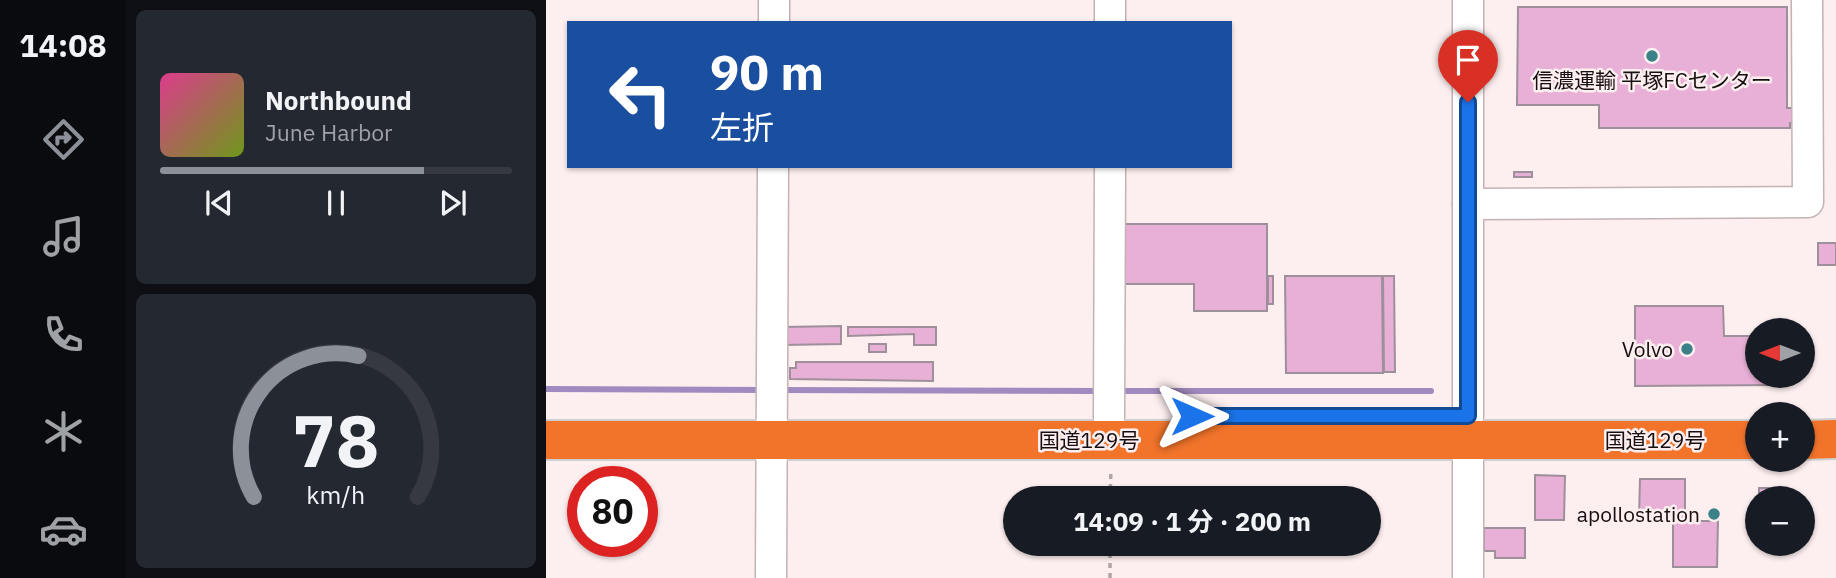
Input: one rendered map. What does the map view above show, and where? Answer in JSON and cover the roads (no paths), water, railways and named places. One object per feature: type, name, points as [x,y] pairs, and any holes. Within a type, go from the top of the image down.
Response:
[{"type":"highway","name":"国道129号","points":[[546,416],[1109,398],[1468,429],[1745,417]]},
{"type":"highway","name":"国道129号","points":[[546,440],[772,408],[1745,440]]},
{"type":"highway","points":[[1815,416],[1836,416]]},
{"type":"highway","points":[[1815,440],[1836,439]]},
{"type":"street","points":[[774,0],[774,21]]},
{"type":"street","points":[[1110,0],[1110,21]]},
{"type":"street","points":[[1468,0],[1468,578]]},
{"type":"street","points":[[1468,204],[1808,202],[1807,0]]},
{"type":"street","points":[[771,578],[773,168]]},
{"type":"street","points":[[1109,398],[1110,168]]},
{"type":"waterway","points":[[546,389],[765,390]]},
{"type":"waterway","points":[[779,390],[1101,391]]},
{"type":"waterway","points":[[1118,391],[1431,391]]},
{"type":"place","name":"信濃運輸 平塚FCセンター","points":[[1652,56]]},
{"type":"place","name":"Volvo","points":[[1687,349]]},
{"type":"place","name":"apollostation","points":[[1714,514]]}]
